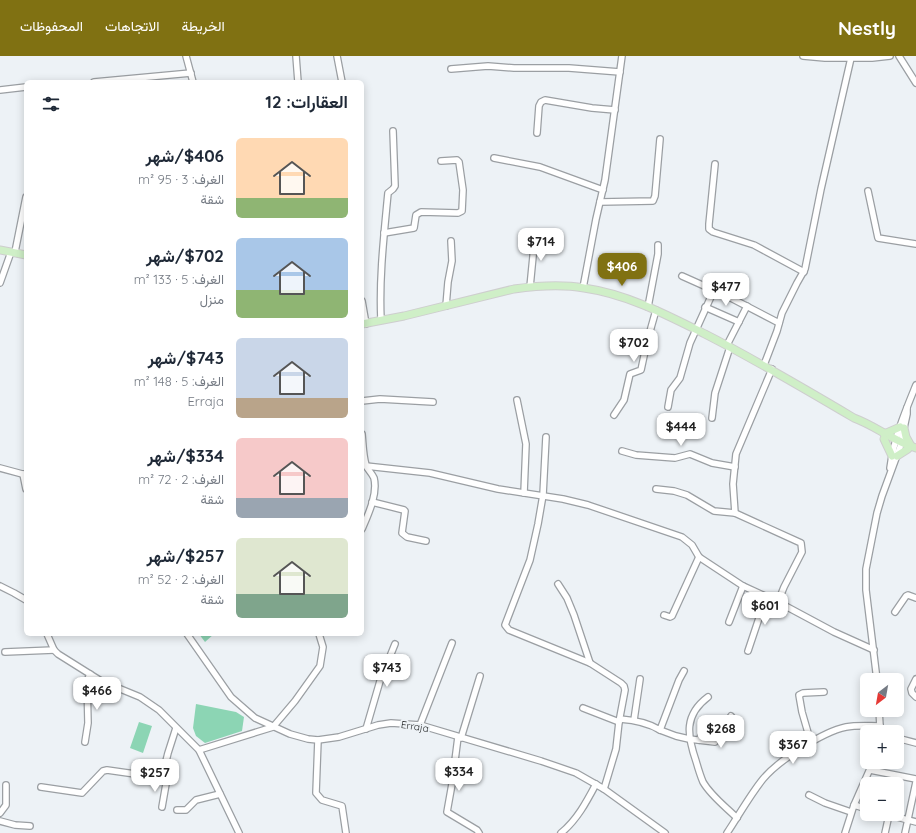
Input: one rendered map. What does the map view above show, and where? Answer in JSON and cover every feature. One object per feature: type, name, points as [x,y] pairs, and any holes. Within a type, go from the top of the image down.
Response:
[{"type":"main road","points":[[0,250],[24,255]]},
{"type":"main road","points":[[364,324],[514,289],[530,287],[583,288],[621,297],[656,310],[772,369],[854,418],[860,424],[898,444],[913,448]]},
{"type":"main road","points":[[884,436],[902,428],[913,448]]},
{"type":"main road","points":[[884,436],[895,456],[913,448]]},
{"type":"street","points":[[186,56],[193,80]]},
{"type":"street","points":[[296,56],[298,80]]},
{"type":"street","points":[[337,56],[342,80]]},
{"type":"street","points":[[583,288],[603,190],[622,56]]},
{"type":"street","points":[[803,56],[825,58],[872,58],[890,56]]},
{"type":"street","points":[[899,56],[916,83]]},
{"type":"street","points":[[764,365],[788,299],[804,272],[821,189],[851,58]]},
{"type":"street","points":[[451,69],[488,66],[514,68],[569,68],[620,72]]},
{"type":"street","points":[[116,80],[191,73]]},
{"type":"street","points":[[0,90],[24,88]]},
{"type":"street","points":[[537,133],[538,106],[545,100],[592,108],[615,110]]},
{"type":"street","points":[[381,320],[381,267],[388,193],[395,186],[393,131]]},
{"type":"street","points":[[600,202],[653,201],[655,196],[660,140]]},
{"type":"street","points":[[494,158],[540,167],[603,190]]},
{"type":"street","points":[[384,233],[414,228],[416,215],[421,212],[458,213],[462,211],[463,190],[459,162],[457,160],[441,161]]},
{"type":"street","points":[[715,164],[709,229],[713,232],[754,245],[804,272]]},
{"type":"street","points":[[868,191],[878,238],[916,244]]},
{"type":"street","points":[[0,283],[13,252],[24,205]]},
{"type":"street","points":[[530,287],[535,236]]},
{"type":"street","points":[[446,306],[452,261],[451,241]]},
{"type":"street","points":[[648,307],[658,254],[658,245]]},
{"type":"street","points":[[682,276],[714,290],[779,323]]},
{"type":"street","points":[[668,408],[671,390],[680,378],[690,343],[714,290]]},
{"type":"street","points":[[712,418],[715,393],[728,346],[747,306]]},
{"type":"street","points":[[705,307],[739,322]]},
{"type":"street","points":[[614,415],[624,400],[630,374],[641,370],[656,310]]},
{"type":"street","points":[[735,513],[733,484],[736,454],[772,369]]},
{"type":"street","points":[[876,673],[866,596],[866,569],[876,518],[907,414],[907,408],[916,385]]},
{"type":"street","points":[[364,401],[380,399],[432,402]]},
{"type":"street","points":[[517,400],[526,444],[524,493]]},
{"type":"street","points":[[546,437],[543,495],[530,560],[505,625],[509,630],[590,663],[624,686],[625,692],[619,721],[616,749],[604,789]]},
{"type":"street","points":[[364,450],[366,466],[374,478],[372,502],[365,516]]},
{"type":"street","points":[[622,451],[636,455],[674,458],[690,454],[712,463],[735,467]]},
{"type":"street","points":[[366,466],[430,474],[492,488],[543,495],[588,505],[682,537],[692,544],[699,557],[744,586],[778,602],[834,632],[874,650]]},
{"type":"street","points":[[0,468],[24,474]]},
{"type":"street","points":[[656,489],[674,491],[687,495],[714,511],[735,513],[801,543],[802,552],[778,602]]},
{"type":"street","points":[[372,502],[404,510],[402,533],[407,537],[426,541]]},
{"type":"street","points":[[664,615],[670,617],[672,616],[699,557]]},
{"type":"street","points":[[558,584],[567,598],[574,615],[590,663]]},
{"type":"street","points":[[0,586],[24,599]]},
{"type":"street","points":[[729,622],[744,586]]},
{"type":"street","points":[[895,612],[906,596],[908,595],[916,598]]},
{"type":"street","points":[[748,651],[766,597]]},
{"type":"street","points":[[48,636],[54,650],[63,658],[101,681],[148,702],[159,710],[199,750],[239,833]]},
{"type":"street","name":"Erraja","points":[[189,636],[231,697],[255,718],[273,727],[290,734],[318,740],[339,737],[391,723],[420,725],[576,773],[604,789],[666,833]]},
{"type":"street","points":[[199,750],[273,727],[281,719],[320,666],[323,647],[320,636]]},
{"type":"street","points":[[420,725],[452,643]]},
{"type":"street","points":[[366,729],[380,681],[395,644]]},
{"type":"street","points":[[5,652],[54,650]]},
{"type":"street","points":[[660,730],[679,680],[684,671]]},
{"type":"street","points":[[86,742],[88,723],[87,681],[90,674]]},
{"type":"street","points":[[479,833],[477,830],[447,812],[459,738],[480,676]]},
{"type":"street","points":[[634,720],[640,679]]},
{"type":"street","points":[[916,679],[911,689],[912,693],[916,697]]},
{"type":"street","points":[[811,743],[802,712],[800,695],[803,693],[824,692]]},
{"type":"street","points":[[708,697],[696,707],[689,727],[689,739],[702,781],[737,818]]},
{"type":"street","points":[[583,708],[619,721],[634,720],[676,736],[712,743],[717,741],[731,716]]},
{"type":"street","points":[[699,740],[709,720]]},
{"type":"street","points":[[727,833],[762,780],[771,770],[811,743],[834,731],[845,727],[860,725]]},
{"type":"street","points":[[162,807],[166,784],[162,776],[176,728]]},
{"type":"street","points":[[318,740],[316,793],[322,800],[342,806],[346,833]]},
{"type":"street","points":[[904,740],[916,743]]},
{"type":"street","points":[[41,788],[82,793],[103,771],[107,770],[159,778],[162,776]]},
{"type":"street","points":[[845,833],[851,812],[870,770],[916,779]]},
{"type":"street","points":[[905,833],[916,782]]},
{"type":"street","points":[[561,833],[573,821],[585,805],[596,784]]},
{"type":"street","points":[[0,813],[6,806],[6,785]]},
{"type":"street","points":[[177,810],[186,810],[196,800],[220,794]]},
{"type":"street","points":[[809,795],[825,803],[851,812]]},
{"type":"street","points":[[854,805],[860,807]]},
{"type":"street","points":[[904,819],[916,822]]},
{"type":"street","points":[[0,821],[15,825],[30,826]]},
{"type":"street","points":[[885,833],[886,821]]},
{"type":"green space","points":[[200,636],[212,636],[205,642]]},
{"type":"green space","points":[[196,704],[236,712],[244,717],[242,731],[205,743],[196,736],[193,728]]},
{"type":"green space","points":[[139,722],[152,726],[143,753],[130,748]]}]
